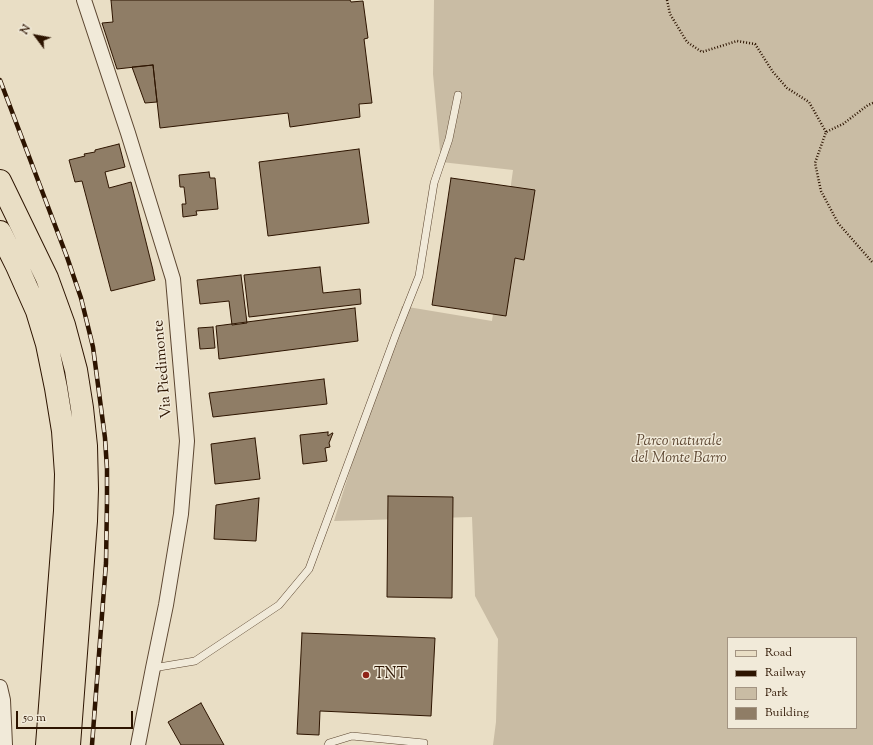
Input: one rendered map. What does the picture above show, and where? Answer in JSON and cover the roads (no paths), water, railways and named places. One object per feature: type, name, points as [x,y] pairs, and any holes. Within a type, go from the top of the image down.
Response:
[{"type":"main road","points":[[0,181],[47,278],[64,325],[76,370],[82,408],[86,446],[86,521],[69,745]]},
{"type":"main road","points":[[0,232],[37,311],[56,388],[63,431],[66,474],[66,511],[47,745]]},
{"type":"street","name":"Via Piedimonte","points":[[84,0],[128,133],[173,279],[187,441],[182,514],[166,605],[152,668],[138,745]]},
{"type":"street","points":[[0,687],[3,700],[5,745]]},
{"type":"lane","points":[[152,668],[195,661],[279,605],[309,569],[419,276],[434,183],[449,139],[458,95]]},
{"type":"lane","points":[[328,745],[329,743],[352,736],[424,743]]},
{"type":"railway","points":[[0,80],[67,257],[81,298],[93,347],[105,438],[107,501],[106,563],[92,745]]},
{"type":"place","name":"TNT","points":[[366,675]]},
{"type":"park label","name":"Parco naturale del Monte Barro","points":[[679,450]]}]
